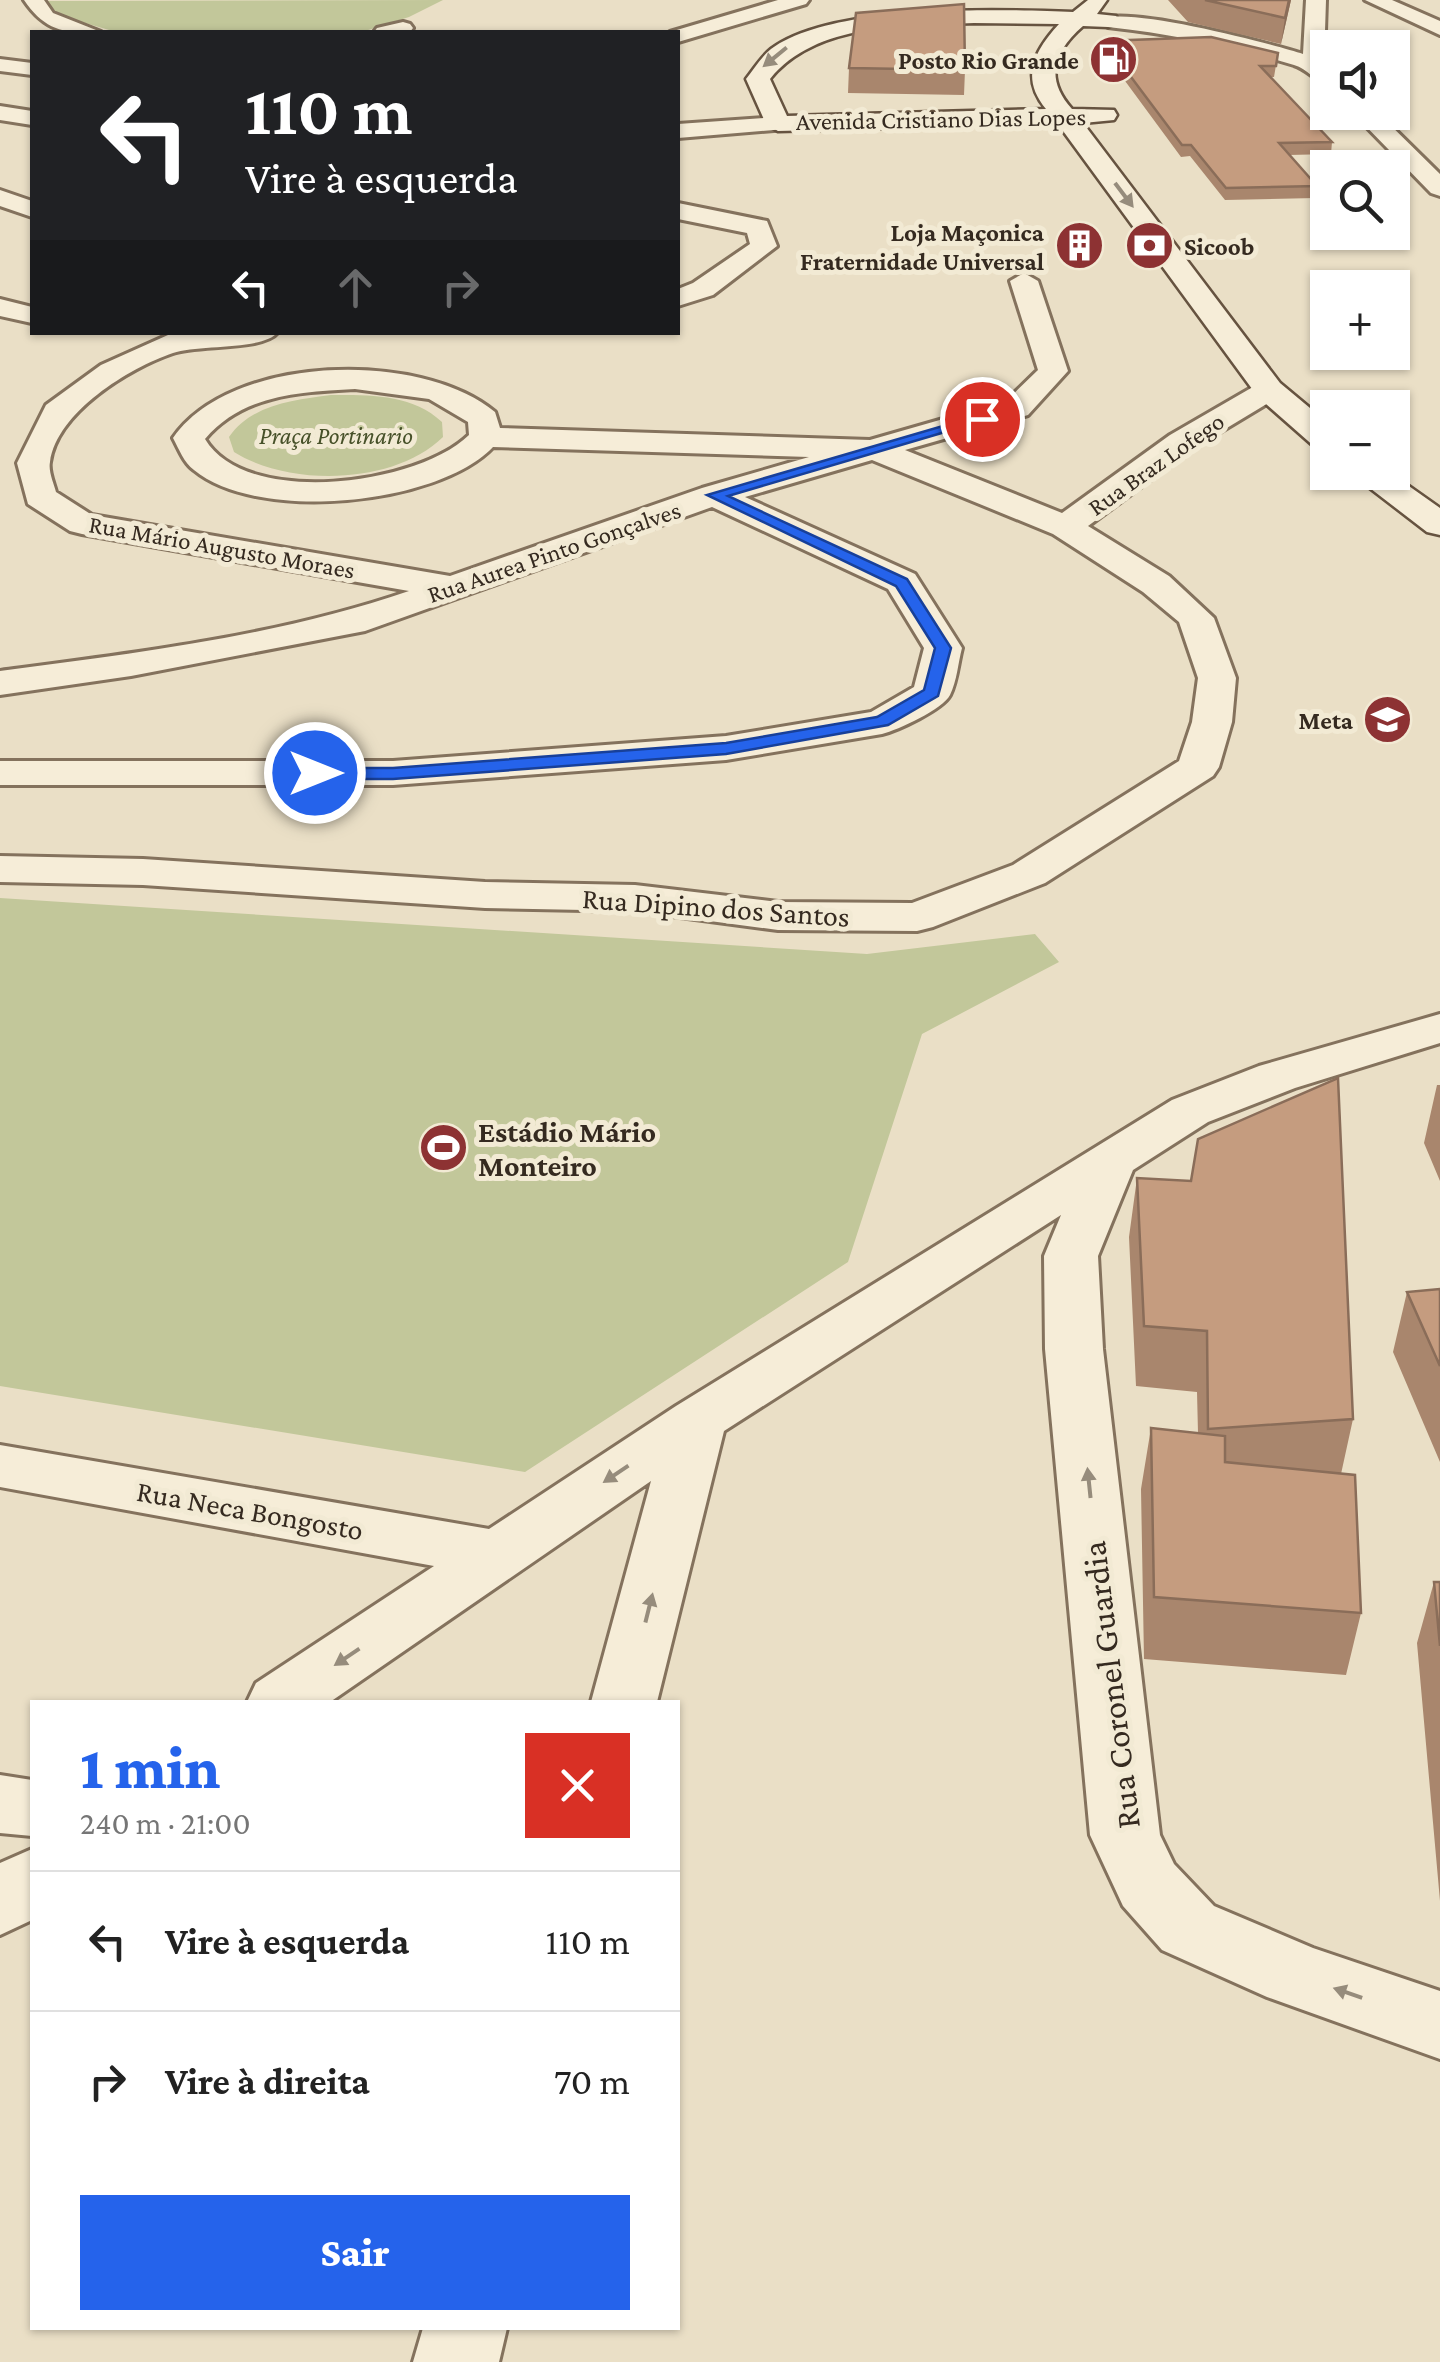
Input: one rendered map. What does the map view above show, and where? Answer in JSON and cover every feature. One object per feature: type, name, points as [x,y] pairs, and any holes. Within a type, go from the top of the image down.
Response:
[{"type":"main road","points":[[778,124],[758,78],[772,56],[806,39],[890,22],[991,16],[1077,19],[1132,0]]},
{"type":"main road","points":[[1090,44],[1104,11]]},
{"type":"main road","points":[[1077,19],[1057,34],[1044,62],[1045,98],[1066,117],[1269,390],[1310,425]]},
{"type":"main road","name":"Avenida Cristiano Dias Lopes","points":[[778,124],[1104,114]]},
{"type":"main road","points":[[1410,465],[1440,484]]},
{"type":"main road","points":[[1392,490],[1440,524]]},
{"type":"street","points":[[34,0],[46,17],[85,30]]},
{"type":"street","points":[[680,35],[799,0]]},
{"type":"street","points":[[1316,0],[1318,30]]},
{"type":"street","points":[[1375,0],[1440,30]]},
{"type":"street","points":[[1104,11],[1246,43],[1310,67]]},
{"type":"street","points":[[0,66],[30,69]]},
{"type":"street","points":[[0,113],[30,118]]},
{"type":"street","points":[[680,130],[778,124]]},
{"type":"street","points":[[1381,130],[1440,188]]},
{"type":"street","points":[[0,198],[30,208]]},
{"type":"street","points":[[680,211],[758,227],[764,246],[702,289],[680,297]]},
{"type":"street","name":"Rua Aurea Pinto Gonçalves","points":[[0,683],[132,665],[352,623],[714,495],[1017,408],[1053,372],[1024,281]]},
{"type":"street","points":[[0,308],[30,314]]},
{"type":"street","points":[[128,335],[168,344],[240,335]]},
{"type":"street","name":"Rua Mário Augusto Moraes","points":[[168,344],[112,371],[57,412],[33,462],[26,499],[82,524],[452,588]]},
{"type":"street","points":[[356,380],[440,390],[468,403],[484,418],[484,436],[469,454],[454,463],[396,483],[346,490],[294,490],[248,484],[214,472],[193,456],[189,438],[201,420],[228,404],[309,383],[356,380]]},
{"type":"street","name":"Rua Braz Lofego","points":[[877,450],[1066,528],[1181,442],[1269,390]]},
{"type":"street","points":[[484,436],[877,450]]},
{"type":"street","points":[[0,774],[393,773],[726,748],[882,722],[932,693],[943,648],[902,582],[714,495]]},
{"type":"street","name":"Rua Dipino dos Santos","points":[[0,869],[143,872],[485,895],[635,898],[778,916],[918,917],[1029,874],[1198,768],[1212,722],[1217,678],[1196,618],[1156,584],[1066,528]]},
{"type":"street","points":[[283,1700],[697,1420],[1190,1111],[1277,1076],[1440,1028]]},
{"type":"street","name":"Rua Coronel Guardia","points":[[1110,1162],[1071,1256],[1074,1349],[1124,1835],[1148,1885],[1188,1928],[1293,1974],[1440,2025]]},
{"type":"street","points":[[625,1700],[697,1420]]},
{"type":"street","name":"Rua Neca Bongosto","points":[[0,1466],[500,1554]]},
{"type":"street","points":[[0,1804],[30,1808]]},
{"type":"street","points":[[456,2362],[464,2330]]},
{"type":"green space","points":[[443,0],[409,17],[368,30],[109,30],[61,16],[44,1]]},
{"type":"green space","name":"Praça Portinario","points":[[331,395],[376,396],[418,406],[442,422],[443,437],[398,465],[341,476],[283,471],[234,452],[229,437],[249,417],[275,406]]},
{"type":"green space","name":"Estádio Mário Monteiro","points":[[0,898],[867,954],[1035,934],[1059,962],[922,1034],[848,1262],[525,1472],[0,1386]]},
{"type":"building","points":[[1205,0],[1289,0],[1285,18]]},
{"type":"building","points":[[964,4],[965,70],[849,68],[856,13]]},
{"type":"building","points":[[1211,37],[1278,53],[1276,66],[1260,66],[1310,119],[1310,130],[1321,130],[1332,142],[1279,143],[1310,178],[1310,186],[1226,188],[1191,145],[1182,145],[1104,41]]},
{"type":"building","points":[[1338,1078],[1353,1419],[1208,1429],[1207,1331],[1144,1326],[1137,1178],[1191,1181],[1198,1139]]},
{"type":"building","points":[[1440,1289],[1440,1366],[1407,1292]]},
{"type":"building","points":[[1151,1428],[1225,1436],[1225,1462],[1355,1475],[1361,1613],[1154,1597]]},
{"type":"building","points":[[1434,1582],[1440,1582],[1440,1646]]},
{"type":"place","name":"Posto Rio Grande","points":[[1114,60]]},
{"type":"place","name":"Loja Maçonica Fraternidade Universal","points":[[1079,246]]},
{"type":"place","name":"Sicoob","points":[[1149,246]]},
{"type":"place","name":"Meta","points":[[1388,720]]},
{"type":"place","name":"Estádio Mário Monteiro","points":[[443,1148]]},
{"type":"route","points":[[315,773],[393,773],[726,748],[882,722],[932,693],[943,648],[902,582],[714,495],[982,419]]}]
